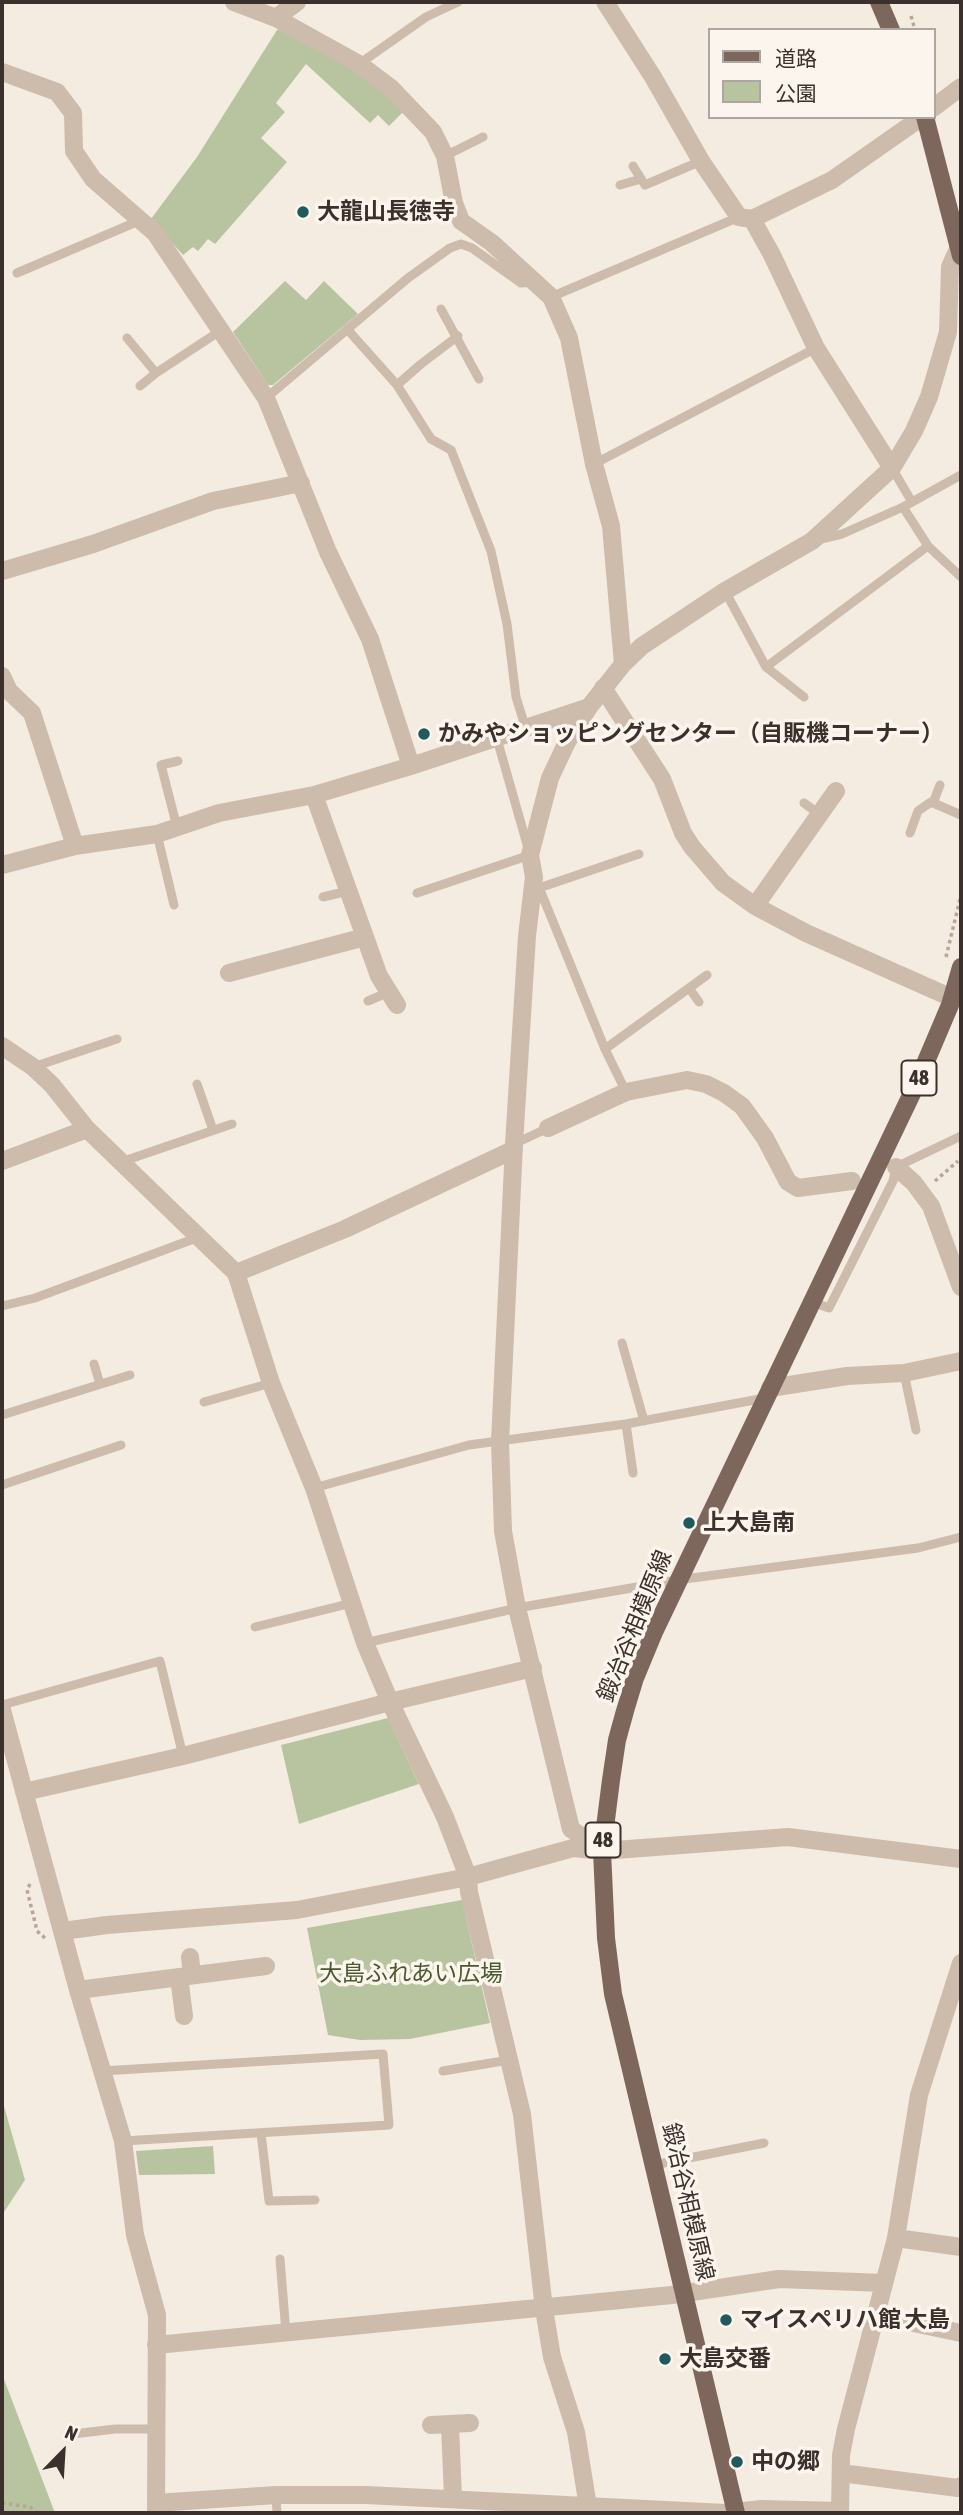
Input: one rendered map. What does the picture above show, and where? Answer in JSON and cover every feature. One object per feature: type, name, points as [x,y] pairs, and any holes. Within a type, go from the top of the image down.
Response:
[{"type":"main road","points":[[879,2],[890,28]]},
{"type":"main road","points":[[924,119],[960,251]]},
{"type":"main road","name":"鍛冶谷相模原線","points":[[736,2513],[613,1994],[606,1937],[602,1850],[620,1730],[635,1678],[677,1580],[954,1006],[961,967]]},
{"type":"street","points":[[234,2],[276,18],[359,64],[391,88],[433,132],[445,156],[454,203],[461,221],[492,243],[551,297],[569,338],[594,464],[611,526],[623,664]]},
{"type":"street","points":[[276,18],[297,2]]},
{"type":"street","points":[[605,2],[653,77],[701,161],[772,255],[816,348],[892,468]]},
{"type":"street","points":[[2,72],[57,92],[73,113],[74,151],[93,179],[155,233],[267,398],[328,552],[370,639],[411,766]]},
{"type":"street","points":[[935,106],[961,87]]},
{"type":"street","points":[[746,218],[832,180],[920,119]]},
{"type":"street","points":[[602,1850],[571,1829],[517,1608],[503,1531],[500,1443],[513,1147],[528,917],[537,883],[530,855],[550,778],[567,742],[603,688],[623,664],[642,646],[725,591],[812,541],[892,468],[914,431],[929,397],[948,332],[950,267],[960,251]]},
{"type":"street","points":[[2,571],[93,544],[214,501],[301,483]]},
{"type":"street","points":[[2,676],[9,691],[32,713],[75,846]]},
{"type":"street","points":[[603,688],[662,779],[692,847],[723,883],[755,906],[954,1006]]},
{"type":"street","points":[[2,865],[75,846],[157,834],[219,813],[314,795],[589,708]]},
{"type":"street","points":[[755,906],[836,791]]},
{"type":"street","points":[[314,795],[379,976],[393,999]]},
{"type":"street","points":[[229,973],[365,937]]},
{"type":"street","points":[[2,1046],[33,1067],[52,1085],[87,1129],[236,1273],[271,1383],[314,1488],[365,1643],[445,1817],[468,1877],[469,1892],[522,2113],[552,2357],[576,2432],[589,2510]]},
{"type":"street","points":[[548,1128],[626,1092],[687,1080],[706,1084],[742,1106],[765,1138],[788,1182],[798,1188],[852,1181]]},
{"type":"street","points":[[2,1161],[87,1129]]},
{"type":"street","points":[[236,1273],[345,1229],[513,1147]]},
{"type":"street","points":[[896,1167],[914,1183],[930,1206],[960,1280]]},
{"type":"street","points":[[767,1393],[847,1376],[904,1373],[961,1361]]},
{"type":"street","points":[[24,1792],[183,1756],[533,1668]]},
{"type":"street","points":[[2,1707],[78,1990],[123,2141],[135,2235],[157,2315],[156,2508],[275,2495],[453,2498],[589,2510],[736,2513],[761,2509],[840,2512],[845,2429],[896,2238],[919,2095],[961,1963]]},
{"type":"street","points":[[63,1931],[297,1910],[468,1877],[573,1848],[602,1850],[788,1837],[961,1859]]},
{"type":"street","points":[[184,2016],[190,1957]]},
{"type":"street","points":[[78,1990],[266,1966]]},
{"type":"street","points":[[896,2238],[961,2247]]},
{"type":"street","points":[[156,2345],[544,2309],[685,2294],[779,2279],[884,2283]]},
{"type":"street","points":[[876,2315],[961,2333]]},
{"type":"street","points":[[431,2425],[470,2423]]},
{"type":"street","points":[[450,2425],[453,2498]]},
{"type":"street","points":[[841,2473],[958,2488],[961,2486]]},
{"type":"lane","points":[[359,64],[426,17],[458,2]]},
{"type":"lane","points":[[445,156],[483,137]]},
{"type":"lane","points":[[633,166],[645,186],[701,161]]},
{"type":"lane","points":[[620,185],[641,179]]},
{"type":"lane","points":[[551,297],[746,218]]},
{"type":"lane","points":[[17,273],[141,220]]},
{"type":"lane","points":[[267,398],[408,278],[450,248],[461,244],[492,261],[521,283],[534,282]]},
{"type":"lane","points":[[441,309],[479,379]]},
{"type":"lane","points":[[347,329],[397,385],[431,439],[451,450],[491,551],[507,624],[516,697],[526,729]]},
{"type":"lane","points":[[140,386],[220,331]]},
{"type":"lane","points":[[397,385],[458,336]]},
{"type":"lane","points":[[127,338],[156,373]]},
{"type":"lane","points":[[594,464],[816,348]]},
{"type":"lane","points":[[892,468],[912,502]]},
{"type":"lane","points":[[812,541],[842,534],[903,507],[961,475]]},
{"type":"lane","points":[[903,507],[928,546],[961,577]]},
{"type":"lane","points":[[766,667],[928,546]]},
{"type":"lane","points":[[725,591],[766,667],[804,697]]},
{"type":"lane","points":[[417,893],[530,855],[497,739]]},
{"type":"lane","points":[[177,827],[160,765],[178,761]]},
{"type":"lane","points":[[911,834],[918,811],[933,803],[940,785]]},
{"type":"lane","points":[[804,803],[820,814]]},
{"type":"lane","points":[[933,803],[961,815]]},
{"type":"lane","points":[[157,834],[174,905]]},
{"type":"lane","points":[[626,1092],[605,1049],[537,883],[639,854]]},
{"type":"lane","points":[[323,897],[348,891]]},
{"type":"lane","points":[[605,1049],[707,975]]},
{"type":"lane","points":[[689,988],[699,1002]]},
{"type":"lane","points":[[368,1001],[393,999]]},
{"type":"lane","points":[[33,1067],[117,1039]]},
{"type":"lane","points":[[197,1084],[213,1130]]},
{"type":"lane","points":[[121,1162],[232,1124]]},
{"type":"lane","points":[[513,1147],[548,1128]]},
{"type":"lane","points":[[812,1302],[830,1308],[893,1181],[896,1167],[961,1136]]},
{"type":"lane","points":[[2,1307],[35,1298],[199,1237]]},
{"type":"lane","points":[[622,1343],[644,1421]]},
{"type":"lane","points":[[94,1364],[100,1384]]},
{"type":"lane","points":[[904,1373],[916,1430]]},
{"type":"lane","points":[[2,1415],[130,1375]]},
{"type":"lane","points":[[204,1402],[271,1383]]},
{"type":"lane","points":[[314,1488],[469,1445],[500,1443],[644,1421],[767,1393]]},
{"type":"lane","points":[[626,1424],[633,1473]]},
{"type":"lane","points":[[2,1485],[121,1446]]},
{"type":"lane","points":[[365,1643],[517,1608],[677,1580],[918,1548],[961,1537]]},
{"type":"lane","points":[[255,1627],[352,1603]]},
{"type":"lane","points":[[2,1707],[160,1661],[183,1756]]},
{"type":"lane","points":[[102,2071],[383,2054],[388,2125],[123,2141]]},
{"type":"lane","points":[[443,2071],[509,2060]]},
{"type":"lane","points":[[261,2133],[269,2201],[315,2200]]},
{"type":"lane","points":[[654,2165],[764,2143]]},
{"type":"lane","points":[[280,2259],[286,2333]]},
{"type":"lane","points":[[73,2434],[115,2428],[157,2429]]},
{"type":"lane","points":[[275,2495],[276,2513]]},
{"type":"path","points":[[911,16],[914,28]]},
{"type":"path","points":[[943,969],[961,895]]},
{"type":"path","points":[[933,1182],[958,1161]]},
{"type":"path","points":[[2,2503],[30,2507],[38,2513]]},
{"type":"green space","points":[[281,28],[367,74],[405,110],[389,126],[378,115],[370,123],[306,64],[276,103],[285,112],[261,138],[287,162],[215,244],[208,239],[198,251],[193,247],[183,255],[151,219],[197,157],[277,30]]},
{"type":"green space","points":[[285,281],[306,300],[324,281],[358,314],[273,385],[268,385],[233,332]]},
{"type":"green space","points":[[388,1718],[419,1784],[299,1824],[281,1745]]},
{"type":"green space","name":"大島ふれあい広場","points":[[462,1900],[490,2023],[410,2039],[360,2040],[328,2035],[307,1928]]},
{"type":"green space","points":[[2,2099],[25,2180],[2,2215]]},
{"type":"green space","points":[[213,2146],[215,2174],[139,2175],[136,2151]]},
{"type":"green space","points":[[2,2374],[55,2513],[2,2513]]},
{"type":"place","name":"大龍山長徳寺","points":[[303,212]]},
{"type":"place","name":"かみやショッピングセンター（自販機コーナー）","points":[[424,734]]},
{"type":"place","name":"上大島南","points":[[689,1523]]},
{"type":"place","name":"マイスペリハ館 大島","points":[[726,2320]]},
{"type":"place","name":"大島交番","points":[[665,2359]]},
{"type":"place","name":"中の郷","points":[[737,2462]]}]
